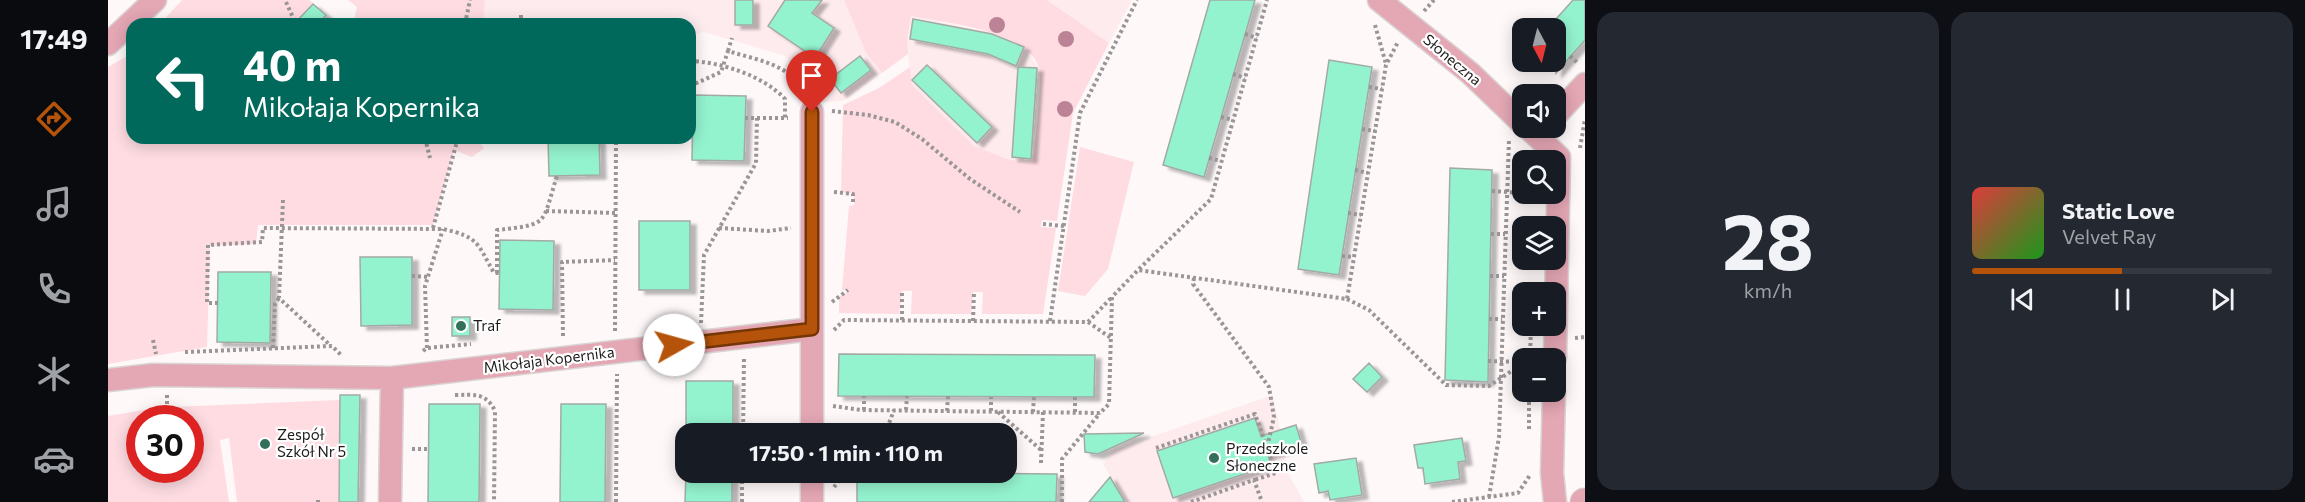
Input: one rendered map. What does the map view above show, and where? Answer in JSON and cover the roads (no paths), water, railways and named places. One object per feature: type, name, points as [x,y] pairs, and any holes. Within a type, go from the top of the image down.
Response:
[{"type":"street","points":[[138,18],[155,0]]},
{"type":"street","name":"Słoneczna","points":[[1375,8],[1411,26],[1470,73],[1512,114]]},
{"type":"street","points":[[108,44],[126,28]]},
{"type":"street","points":[[1566,104],[1585,84]]},
{"type":"street","points":[[809,109],[812,226],[822,332],[813,423]]},
{"type":"street","name":"Słoneczna","points":[[1538,138],[1559,157],[1555,348]]},
{"type":"street","name":"Mikołaja Kopernika","points":[[108,380],[153,375],[392,378],[822,332]]},
{"type":"street","points":[[390,502],[392,378]]},
{"type":"street","points":[[1554,402],[1552,473],[1555,502]]},
{"type":"street","points":[[816,483],[822,499]]},
{"type":"place","name":"Traf","points":[[461,326]]},
{"type":"place","name":"Zespół Szkół Nr 5","points":[[265,444]]},
{"type":"place","name":"Przedszkole Słoneczne","points":[[1214,458]]}]
